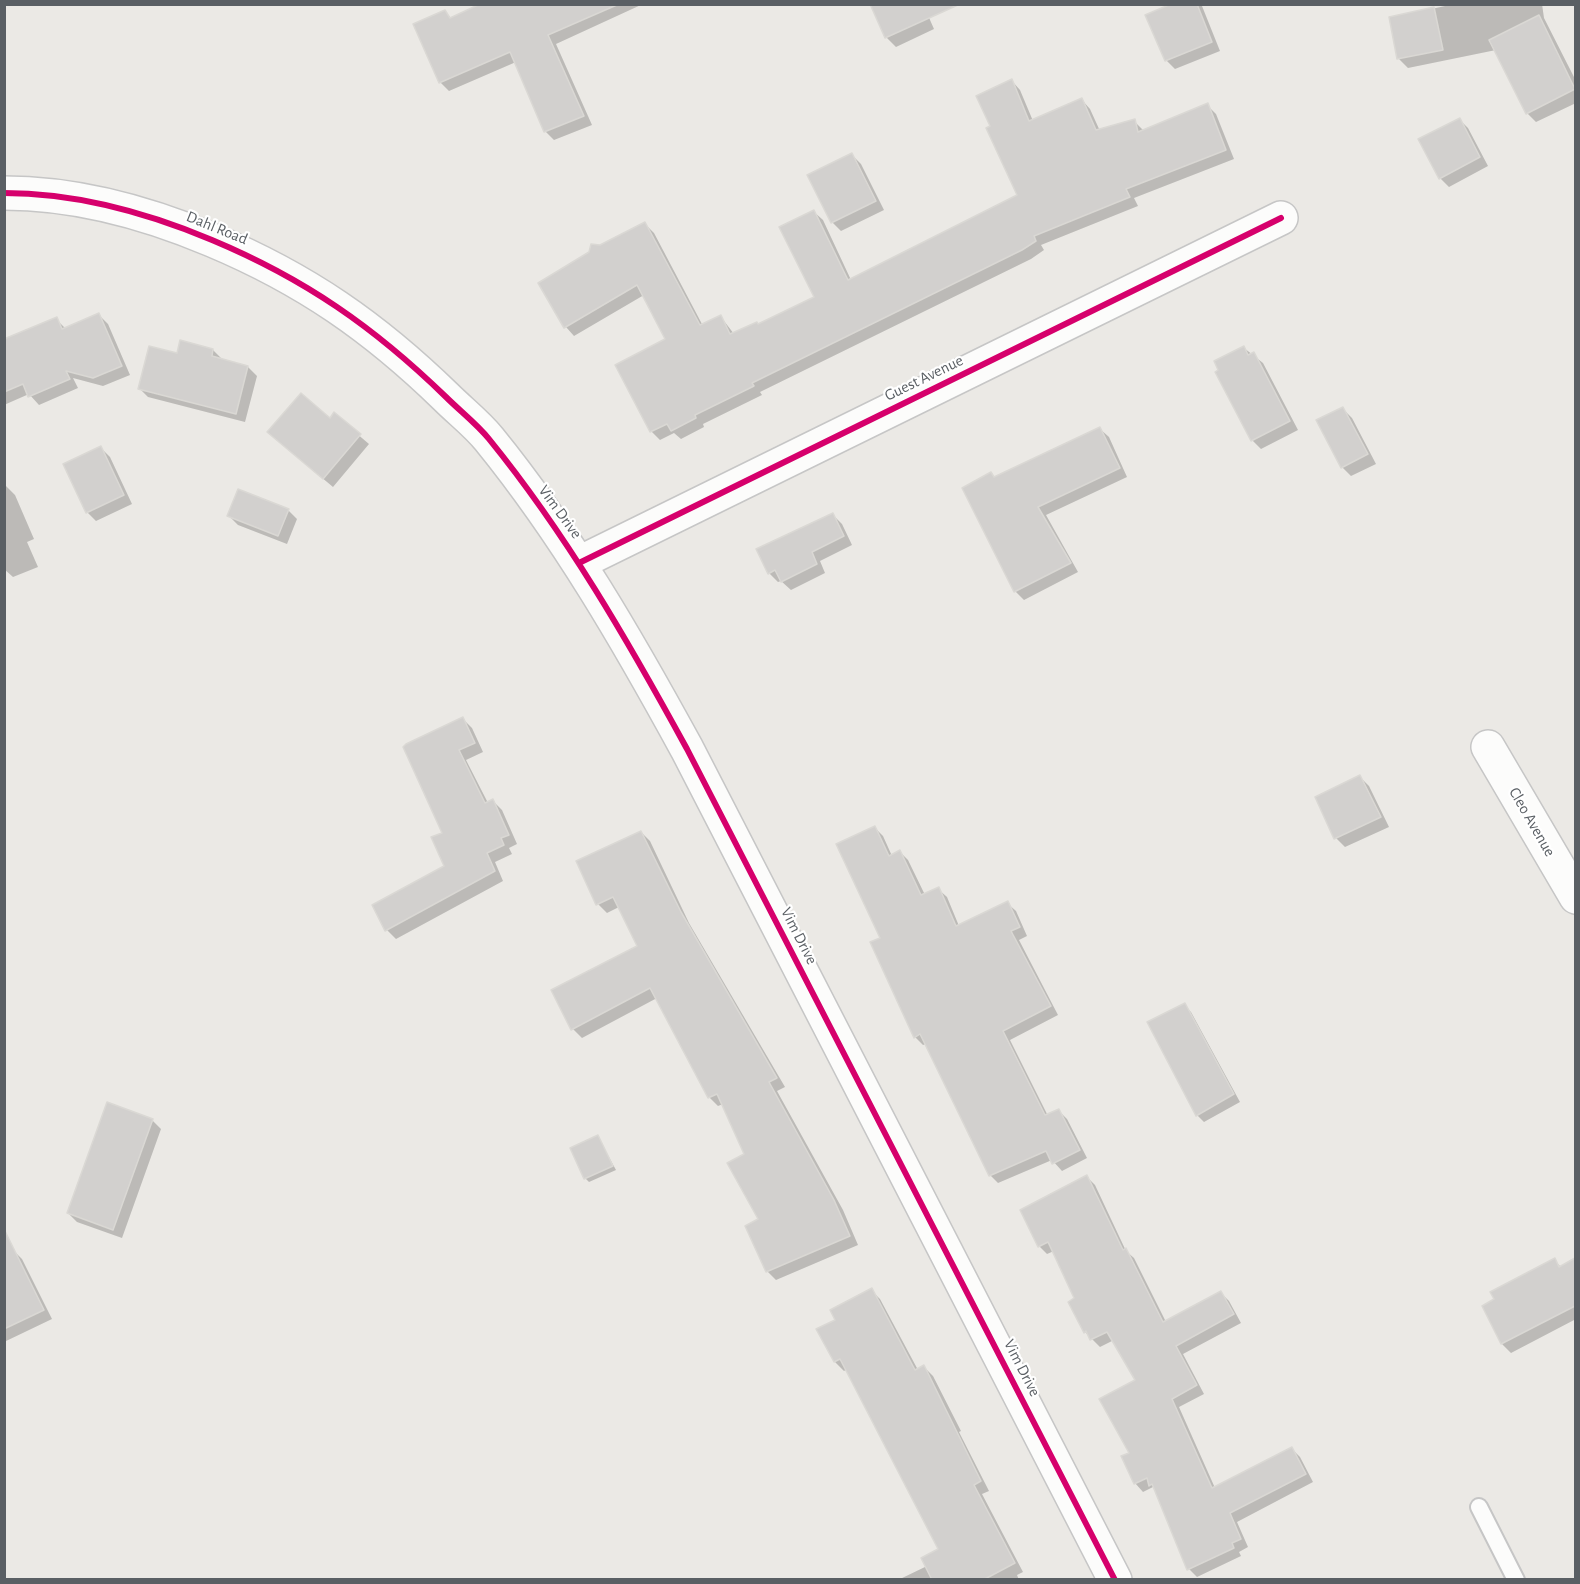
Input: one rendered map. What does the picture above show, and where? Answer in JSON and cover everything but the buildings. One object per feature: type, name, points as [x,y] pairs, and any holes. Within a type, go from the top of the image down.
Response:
[{"type":"street","name":"Dahl Road","points":[[4,194],[27,193],[110,206],[180,227],[256,259],[339,306],[394,350]]},
{"type":"street","name":"Guest Avenue","points":[[579,563],[1281,218]]},
{"type":"street","name":"Vim Drive","points":[[394,350],[413,365],[488,438],[559,531],[619,626],[687,749],[1115,1580]]},
{"type":"street","name":"Cleo Avenue","points":[[1488,747],[1575,897]]},
{"type":"lane","points":[[1479,1507],[1516,1580]]},
{"type":"cycle path","points":[[4,193],[84,201],[137,213],[188,230],[278,271],[337,307],[392,348],[489,439],[545,513],[595,590],[687,749],[1115,1580]]},
{"type":"cycle path","points":[[579,563],[1281,218]]}]
